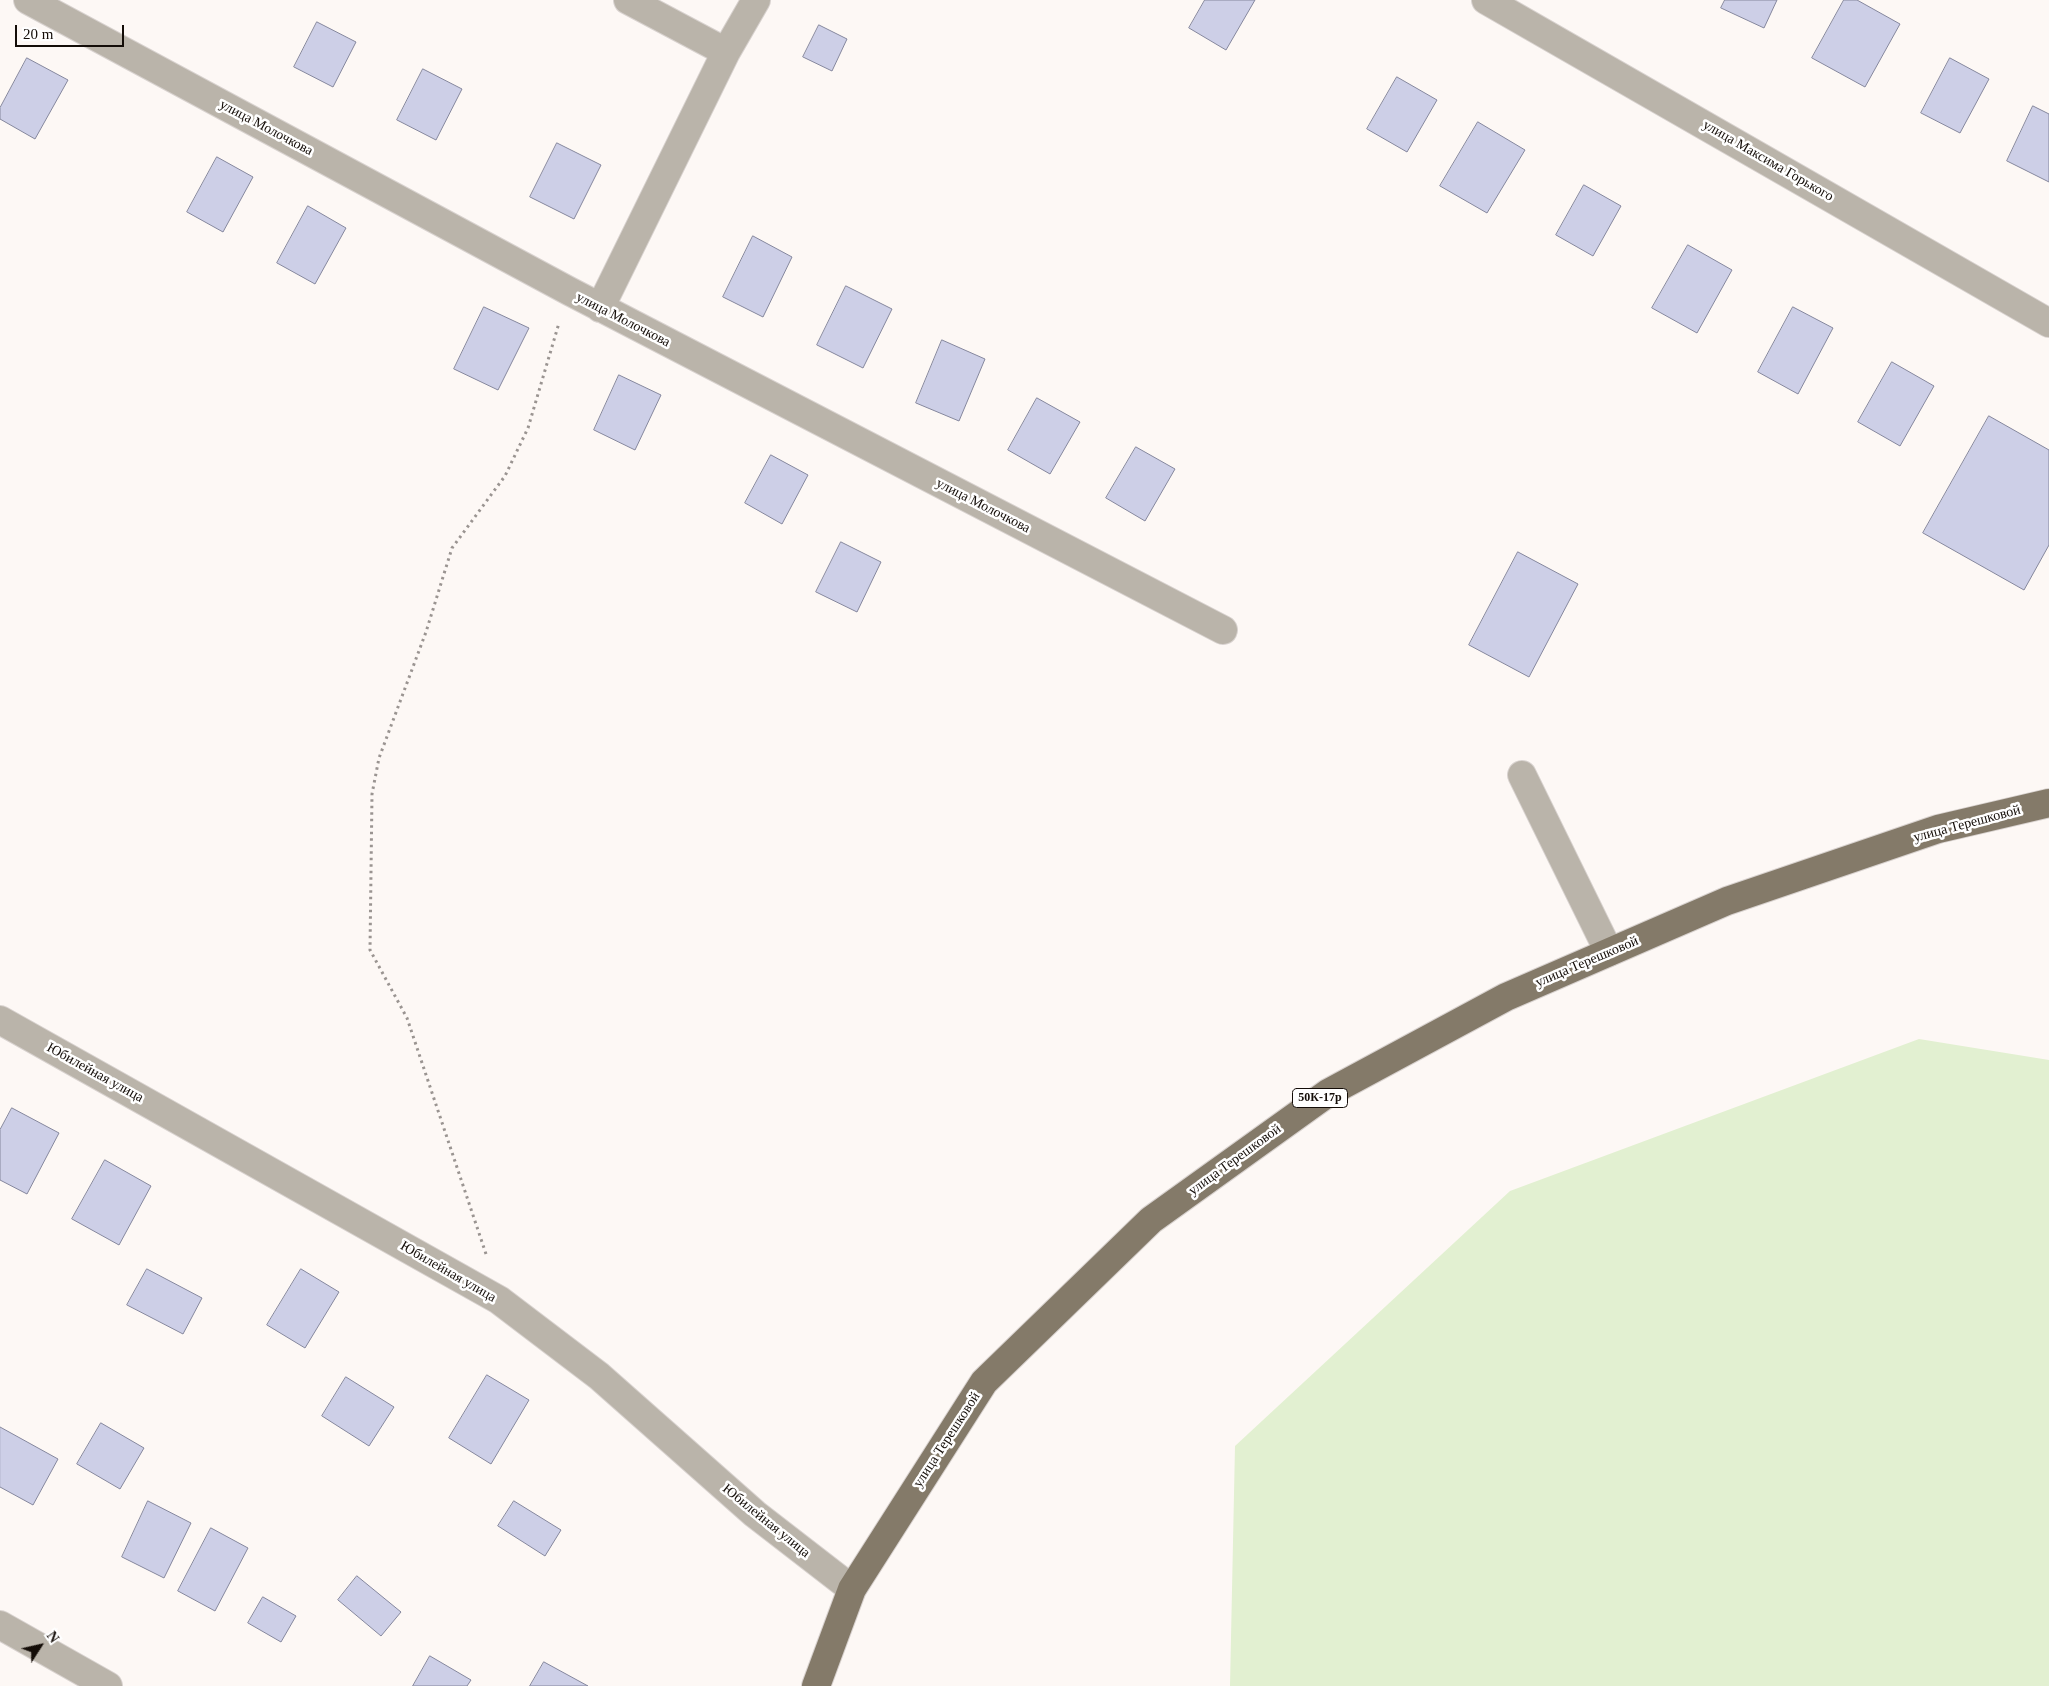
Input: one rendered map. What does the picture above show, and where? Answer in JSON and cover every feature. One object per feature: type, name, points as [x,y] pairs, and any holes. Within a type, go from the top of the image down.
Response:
[{"type":"main road","name":"улица Терешковой","points":[[816,1686],[852,1589],[984,1382],[1151,1220],[1328,1093],[1506,996],[1726,901],[1938,829],[2049,803]]},
{"type":"street","name":"улица Молочкова","points":[[28,0],[600,308],[1223,630]]},
{"type":"street","points":[[628,0],[726,52]]},
{"type":"street","points":[[600,308],[726,52],[756,0]]},
{"type":"street","name":"улица Максима Горького","points":[[1486,0],[2049,323]]},
{"type":"street","points":[[1522,775],[1609,952]]},
{"type":"street","name":"Юбилейная улица","points":[[0,1020],[499,1300],[598,1376],[755,1514],[852,1589]]},
{"type":"street","points":[[0,1625],[108,1686]]},
{"type":"path","points":[[499,1300],[483,1243],[407,1018],[370,950],[372,794],[379,758],[426,632],[452,548],[505,476],[528,428],[569,291]]},
{"type":"green space","points":[[1919,1039],[2049,1060],[2049,1686],[1230,1686],[1235,1446],[1510,1191]]},
{"type":"building","points":[[1205,0],[1255,0],[1226,50],[1189,28]]},
{"type":"building","points":[[1725,0],[1777,0],[1764,28],[1721,8]]},
{"type":"building","points":[[1844,0],[1857,0],[1900,24],[1865,87],[1812,58]]},
{"type":"building","points":[[317,22],[356,42],[333,87],[294,67]]},
{"type":"building","points":[[819,25],[847,39],[832,71],[803,57]]},
{"type":"building","points":[[27,58],[68,80],[35,139],[0,119],[0,108]]},
{"type":"building","points":[[1950,58],[1989,79],[1960,133],[1921,113]]},
{"type":"building","points":[[423,69],[462,89],[436,140],[397,120]]},
{"type":"building","points":[[1397,77],[1437,100],[1407,152],[1367,129]]},
{"type":"building","points":[[2033,106],[2049,114],[2049,182],[2007,161]]},
{"type":"building","points":[[1478,122],[1525,150],[1487,213],[1440,186]]},
{"type":"building","points":[[557,143],[601,165],[574,219],[530,197]]},
{"type":"building","points":[[217,157],[253,177],[223,232],[187,212]]},
{"type":"building","points":[[1584,185],[1621,206],[1593,256],[1556,235]]},
{"type":"building","points":[[308,206],[346,228],[315,284],[277,263]]},
{"type":"building","points":[[753,236],[792,257],[763,317],[723,297]]},
{"type":"building","points":[[1688,245],[1732,270],[1697,333],[1652,308]]},
{"type":"building","points":[[846,286],[892,309],[863,368],[817,345]]},
{"type":"building","points":[[484,307],[529,328],[498,390],[454,369]]},
{"type":"building","points":[[1793,307],[1833,328],[1798,394],[1758,372]]},
{"type":"building","points":[[942,340],[985,359],[959,421],[916,403]]},
{"type":"building","points":[[1892,362],[1934,386],[1900,446],[1858,422]]},
{"type":"building","points":[[619,375],[661,395],[635,450],[594,430]]},
{"type":"building","points":[[1037,398],[1080,422],[1050,474],[1008,450]]},
{"type":"building","points":[[1989,416],[2049,450],[2049,545],[2024,590],[1923,533]]},
{"type":"building","points":[[1136,447],[1175,469],[1145,521],[1106,498]]},
{"type":"building","points":[[771,455],[808,475],[782,524],[745,503]]},
{"type":"building","points":[[841,542],[881,562],[857,612],[816,592]]},
{"type":"building","points":[[1518,552],[1578,584],[1529,677],[1469,645]]},
{"type":"building","points":[[12,1108],[59,1133],[27,1194],[0,1180],[0,1130]]},
{"type":"building","points":[[105,1160],[151,1186],[119,1245],[72,1219]]},
{"type":"building","points":[[147,1269],[202,1298],[183,1334],[127,1305]]},
{"type":"building","points":[[301,1269],[339,1292],[305,1348],[267,1325]]},
{"type":"building","points":[[487,1375],[529,1400],[491,1464],[449,1438]]},
{"type":"building","points":[[346,1377],[394,1407],[369,1446],[322,1416]]},
{"type":"building","points":[[101,1423],[144,1448],[120,1489],[77,1464]]},
{"type":"building","points":[[0,1427],[58,1459],[33,1505],[0,1487]]},
{"type":"building","points":[[148,1501],[191,1523],[164,1578],[122,1557]]},
{"type":"building","points":[[514,1501],[561,1530],[545,1556],[498,1526]]},
{"type":"building","points":[[211,1528],[248,1548],[215,1611],[178,1591]]},
{"type":"building","points":[[357,1576],[401,1612],[381,1636],[338,1600]]},
{"type":"building","points":[[263,1597],[296,1616],[281,1642],[248,1623]]},
{"type":"building","points":[[430,1656],[471,1680],[467,1686],[413,1686]]},
{"type":"building","points":[[544,1662],[588,1686],[530,1686]]}]
